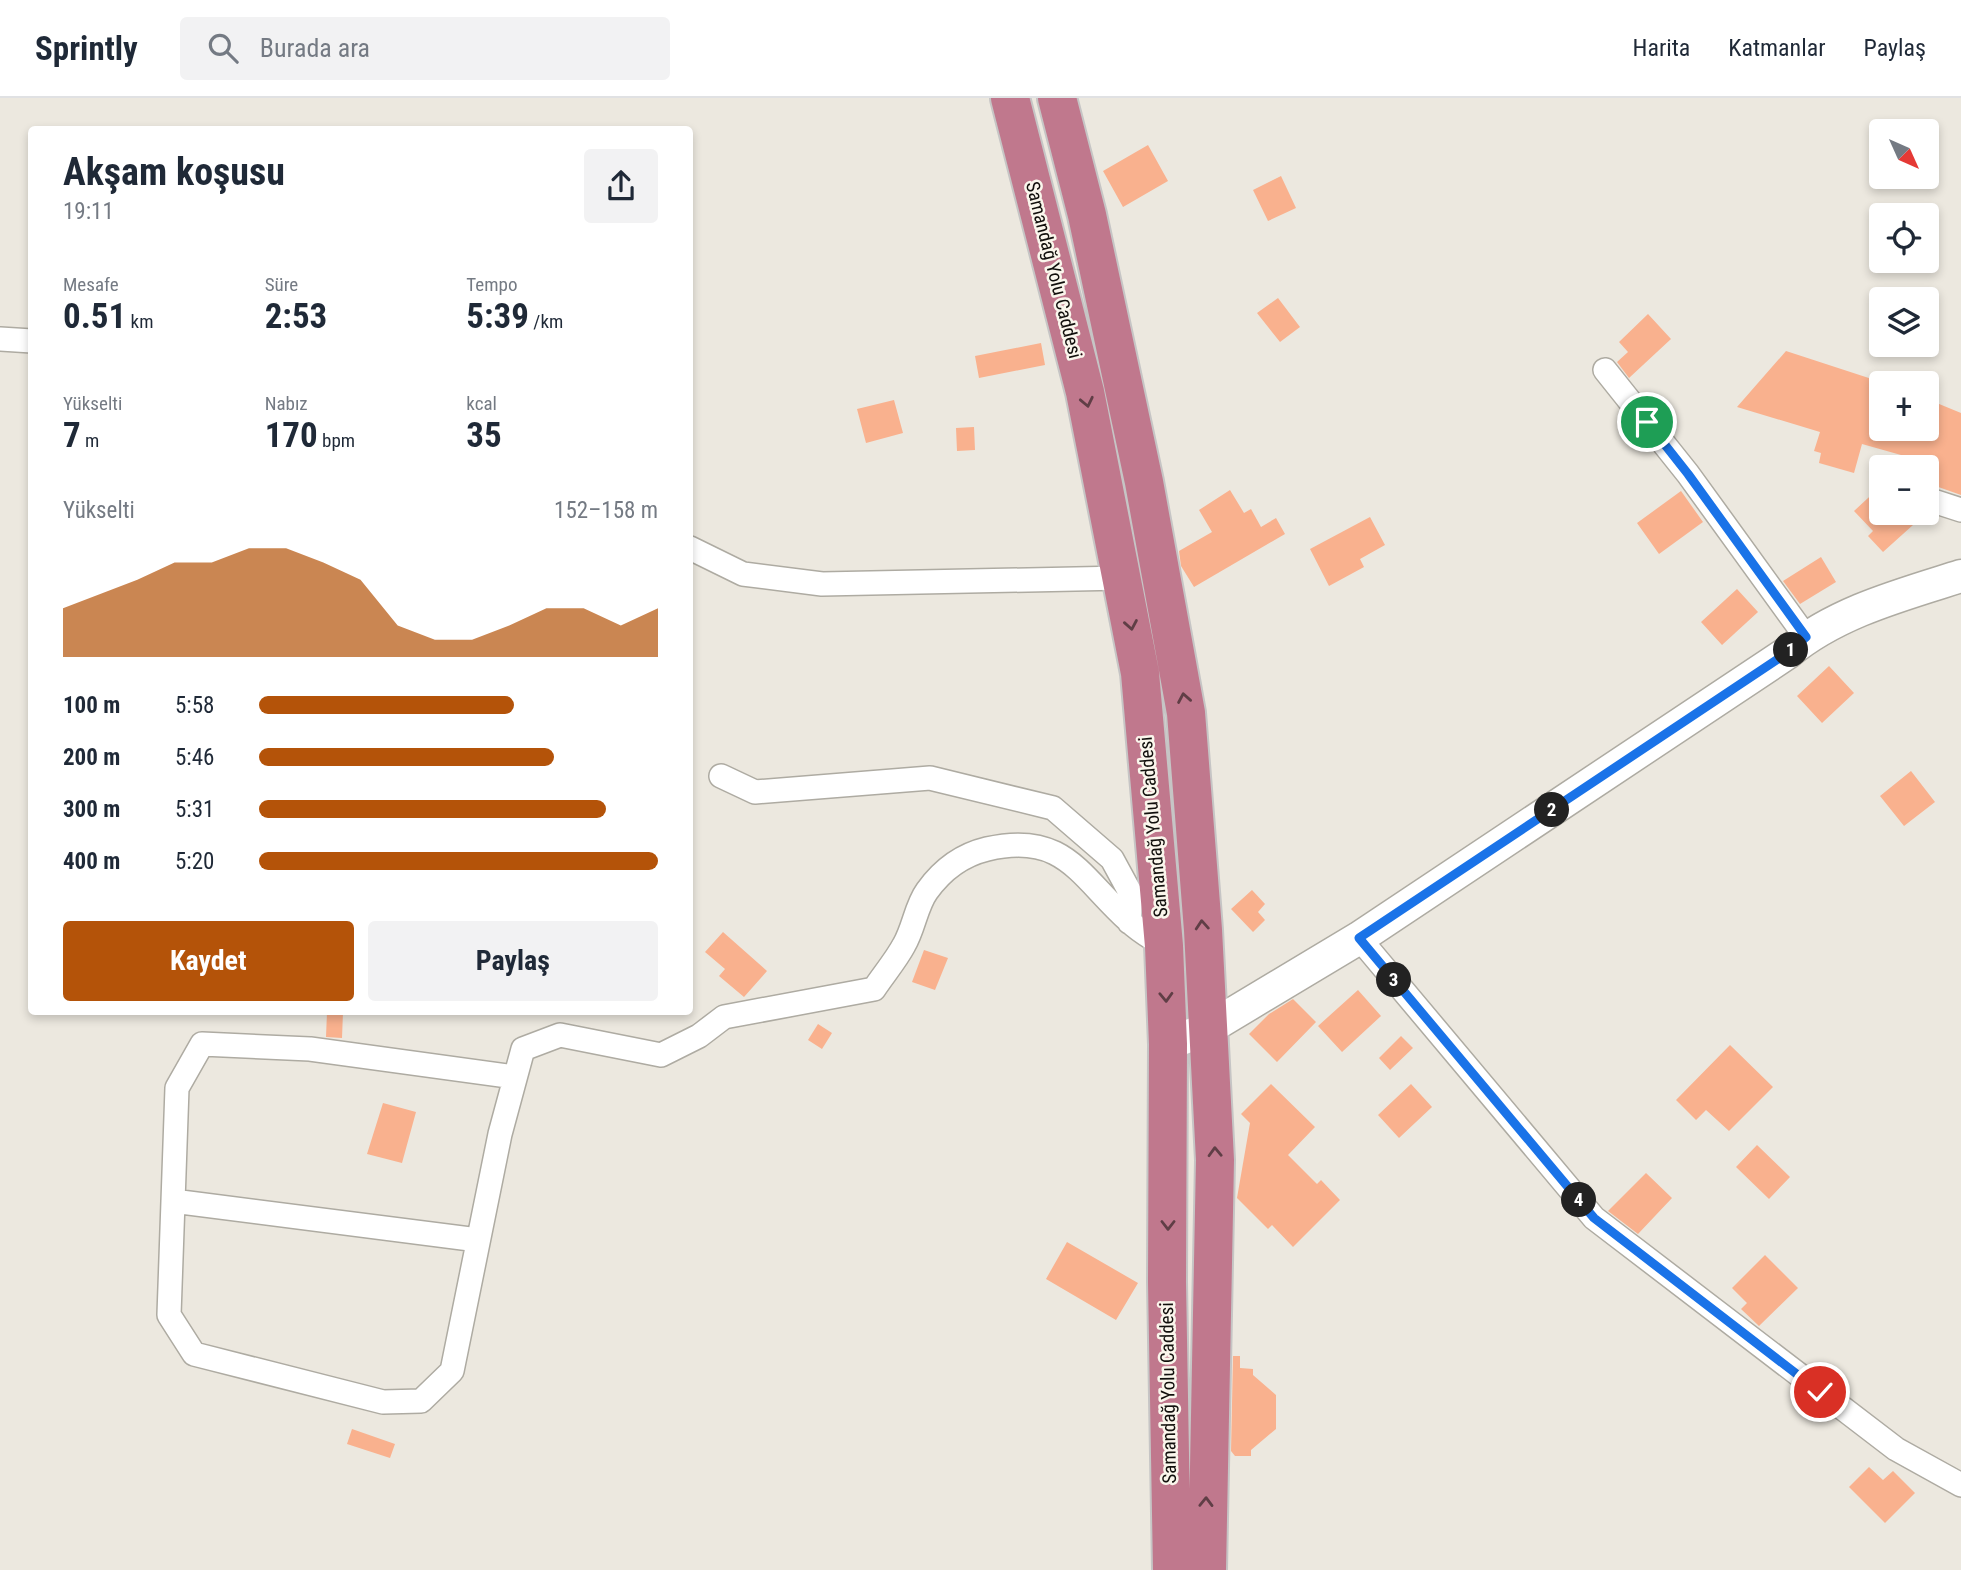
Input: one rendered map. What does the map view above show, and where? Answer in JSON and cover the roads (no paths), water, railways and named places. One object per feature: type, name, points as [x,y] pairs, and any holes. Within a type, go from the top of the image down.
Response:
[{"type":"highway","name":"Samandağ Yolu Caddesi","points":[[1010,98],[1085,392],[1140,673],[1164,946],[1168,1044],[1172,1570]]},
{"type":"highway","name":"Samandağ Yolu Caddesi","points":[[1058,98],[1087,215],[1144,482],[1186,713],[1209,1028],[1215,1160],[1207,1570]]},
{"type":"street","points":[[0,339],[28,341]]},
{"type":"street","points":[[1605,370],[1688,474],[1806,637]]},
{"type":"street","points":[[1939,503],[1961,510]]},
{"type":"street","points":[[693,549],[743,574],[822,584],[1123,578]]},
{"type":"street","points":[[1168,1044],[1209,1028],[1359,938],[1787,653],[1806,637],[1875,603],[1961,576]]},
{"type":"street","points":[[721,776],[755,792],[930,778],[1053,808],[1112,859],[1131,894],[1129,922]]},
{"type":"street","points":[[514,1077],[310,1049],[202,1044],[177,1088],[169,1315],[194,1353],[383,1402],[421,1401],[452,1371],[478,1240],[514,1077],[523,1049],[560,1035],[661,1055],[699,1036],[724,1017],[874,989],[905,943],[925,892],[947,868],[973,852],[1005,845],[1031,845],[1058,854],[1085,874],[1129,922],[1164,946]]},
{"type":"street","points":[[1359,938],[1594,1218],[1896,1450],[1961,1485]]},
{"type":"street","points":[[173,1201],[478,1240]]}]
